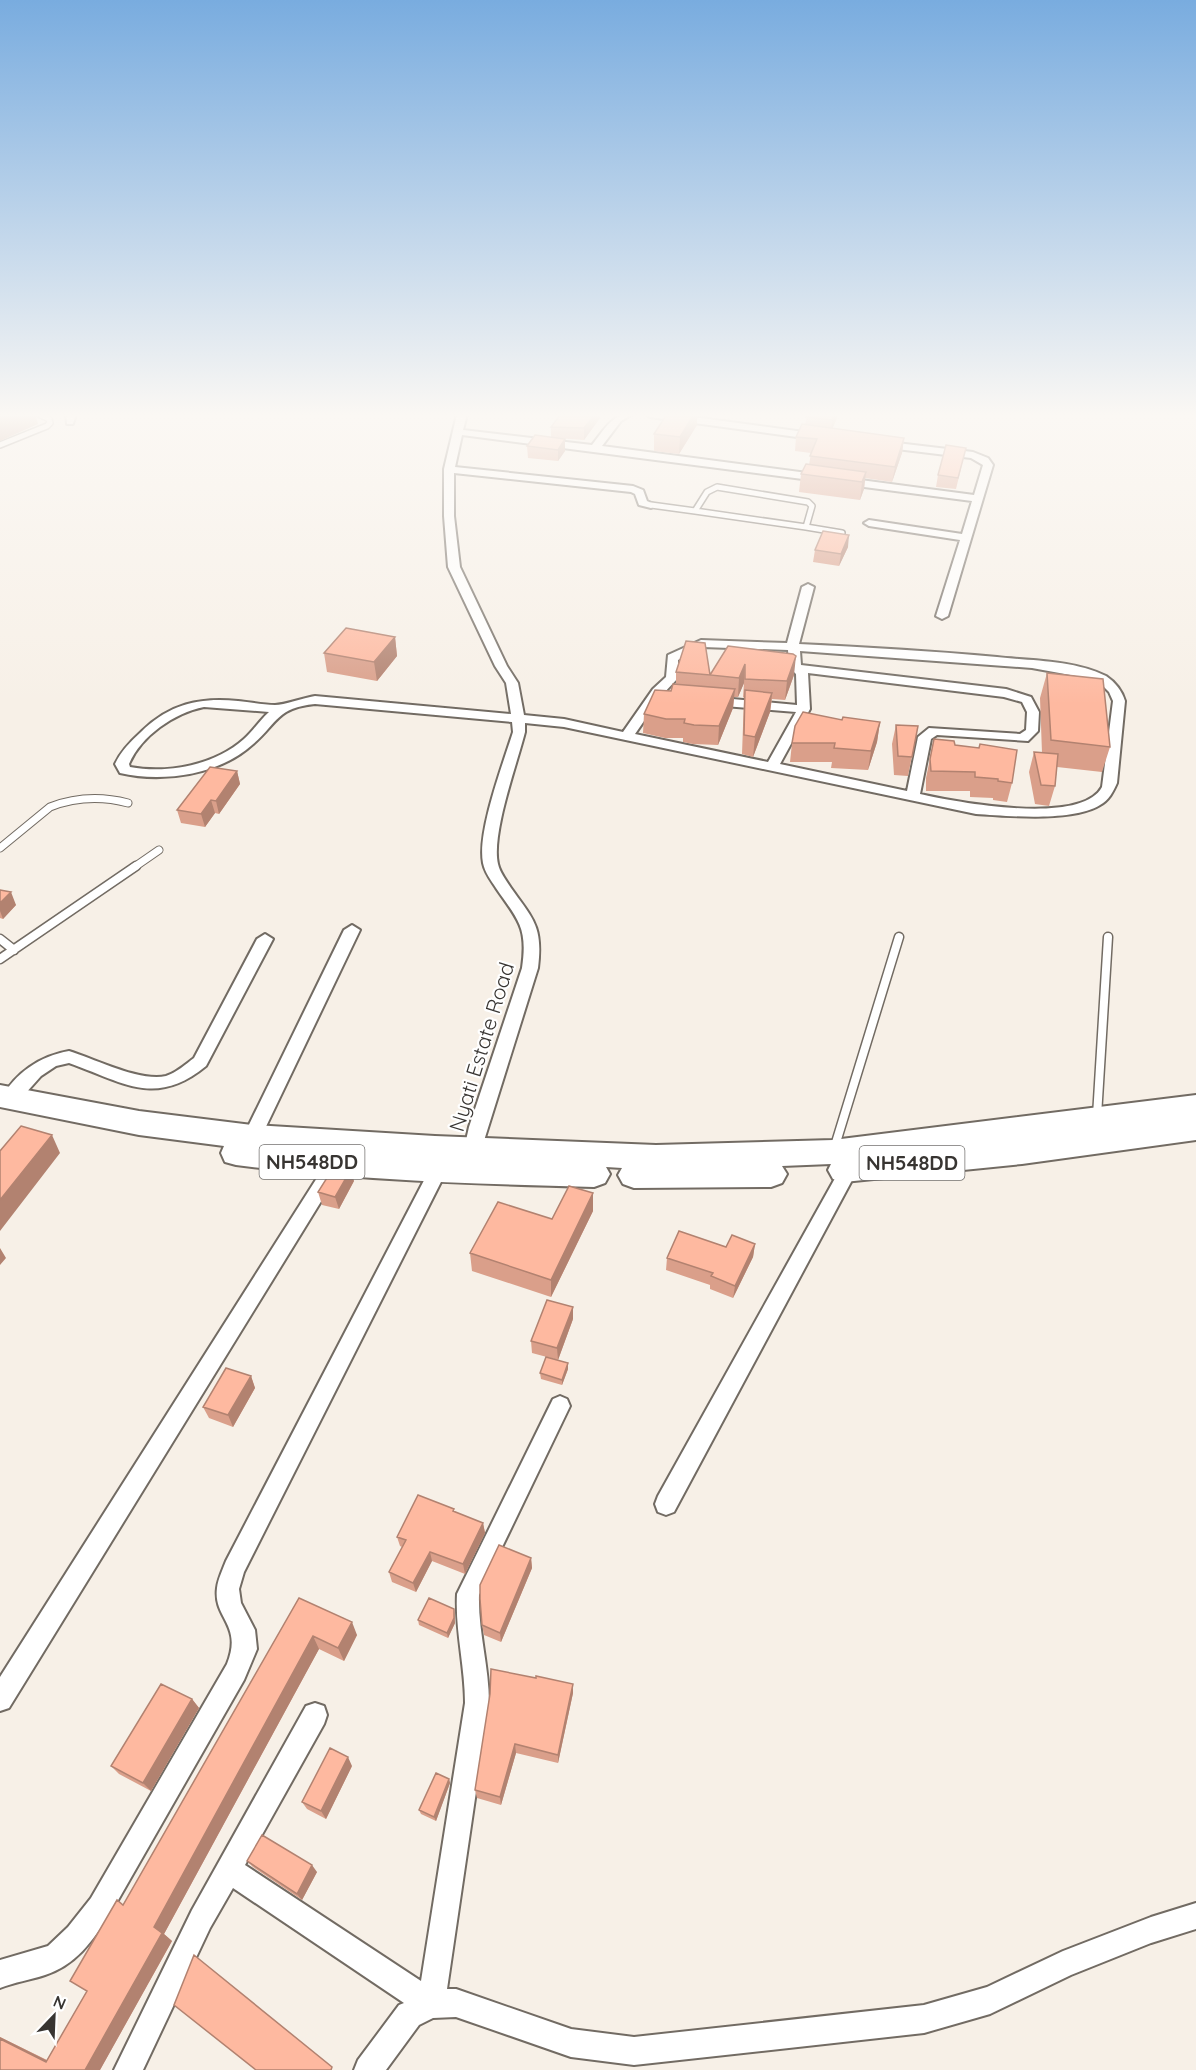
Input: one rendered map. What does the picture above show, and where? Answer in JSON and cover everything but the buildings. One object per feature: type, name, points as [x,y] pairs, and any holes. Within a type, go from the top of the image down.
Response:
[{"type":"highway","name":"NH548DD","points":[[3,1104],[84,1132],[287,1160],[438,1170],[470,1160]]},
{"type":"highway","name":"NH548DD","points":[[3,1104],[252,1137],[435,1148],[470,1160],[678,1176],[841,1161],[1022,1152],[1196,1128]]},
{"type":"highway","name":"NH548DD","points":[[841,1161],[1097,1118],[1196,1106]]},
{"type":"street","name":"Nyati Estate Road","points":[[449,511],[454,567],[486,636],[512,683],[516,697],[519,732],[493,826],[490,861],[494,874],[529,924],[533,946],[530,968],[470,1160]]},
{"type":"street","points":[[942,616],[974,511]]},
{"type":"street","points":[[869,523],[966,538]]},
{"type":"street","points":[[772,766],[804,709],[802,674],[796,668],[793,647],[808,586]]},
{"type":"street","points":[[276,709],[207,703],[182,707],[154,724],[125,757],[122,764],[125,770],[147,772],[195,769],[214,764],[237,751],[255,735],[276,709],[291,702],[315,700],[564,723],[976,810],[1014,812],[1091,804],[1105,795],[1110,783],[1119,701],[1116,691],[1106,682],[1091,675],[1064,668],[942,655],[701,644],[672,658],[672,678],[627,736]]},
{"type":"street","points":[[796,668],[1006,693],[1027,700],[1034,712],[1032,731],[1023,738],[934,731],[925,737],[914,796]]},
{"type":"street","points":[[700,700],[804,709]]},
{"type":"street","points":[[252,1137],[352,930]]},
{"type":"street","points":[[3,1104],[35,1070],[56,1059],[69,1057],[151,1084],[166,1083],[182,1076],[200,1062],[265,939]]},
{"type":"street","points":[[666,1504],[841,1161]]},
{"type":"street","points":[[0,1699],[334,1164]]},
{"type":"street","points":[[0,1974],[14,1967],[48,1960],[66,1950],[84,1929],[100,1907],[236,1672],[245,1649],[243,1629],[230,1605],[228,1589],[234,1569],[438,1170]]},
{"type":"street","points":[[431,2004],[477,1703],[477,1676],[467,1619],[468,1594],[560,1406]]},
{"type":"street","points":[[128,2070],[201,1919],[315,1715]]},
{"type":"street","points":[[229,1870],[431,2004]]},
{"type":"street","points":[[368,2070],[409,2015],[431,2004],[456,2003],[571,2043],[634,2051],[924,2019],[990,2000],[1074,1961],[1151,1930],[1196,1916]]},
{"type":"lane","points":[[685,511],[842,533]]},
{"type":"lane","points":[[806,527],[813,511]]},
{"type":"lane","points":[[0,848],[58,803],[107,797],[128,803]]},
{"type":"lane","points":[[0,959],[159,850]]},
{"type":"lane","points":[[841,1161],[899,937]]},
{"type":"lane","points":[[1097,1118],[1108,937]]},
{"type":"lane","points":[[0,939],[14,950]]}]
